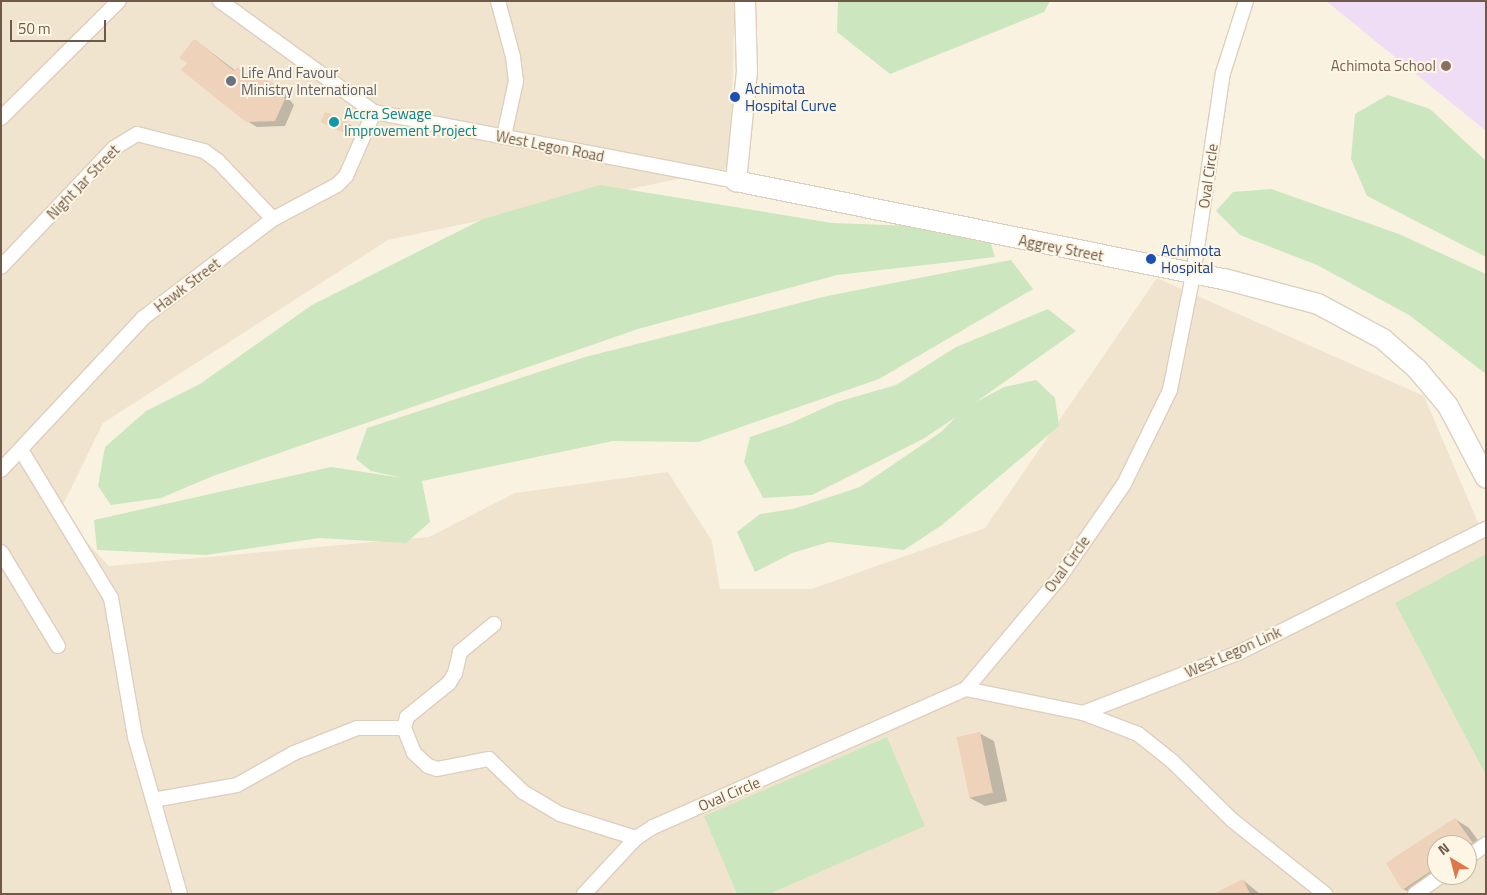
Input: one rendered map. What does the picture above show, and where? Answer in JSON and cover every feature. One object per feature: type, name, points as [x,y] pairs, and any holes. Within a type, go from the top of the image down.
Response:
[{"type":"main road","points":[[736,182],[747,71],[745,1]]},
{"type":"main road","name":"Aggrey Street","points":[[736,182],[1258,287],[1318,304],[1383,339],[1434,386],[1459,426],[1486,478]]},
{"type":"street","points":[[1,118],[119,1]]},
{"type":"street","name":"West Legon Road","points":[[220,1],[374,112],[736,182]]},
{"type":"street","points":[[498,1],[514,58],[516,81],[504,136]]},
{"type":"street","name":"Oval Circle","points":[[584,894],[636,838],[679,815],[966,689],[1058,578],[1124,484],[1170,390],[1193,274],[1222,73],[1246,1]]},
{"type":"street","name":"Hawk Street","points":[[1,470],[143,318],[273,219],[337,185],[346,176],[374,112]]},
{"type":"street","name":"Night Jar Street","points":[[1,267],[114,148],[137,134],[204,151],[218,160],[273,219]]},
{"type":"street","points":[[21,450],[111,598],[135,738],[180,894]]},
{"type":"street","name":"West Legon Link","points":[[1083,713],[1238,654],[1486,529]]},
{"type":"street","points":[[1,552],[58,646]]},
{"type":"street","points":[[494,624],[462,648],[454,678],[414,709],[407,717],[404,728],[414,753],[428,766],[451,769],[489,759],[522,792],[560,814],[636,838]]},
{"type":"street","points":[[966,689],[1083,713],[1138,734],[1172,761],[1232,820],[1325,894]]},
{"type":"street","points":[[153,800],[237,785],[294,753],[357,728],[404,728]]},
{"type":"street","points":[[1415,894],[1428,885]]},
{"type":"shaded area","points":[[1,1],[735,1],[730,168],[388,240],[103,423],[59,513],[109,566],[429,537],[515,493],[668,472],[712,541],[720,589],[811,589],[985,528],[1157,278],[1424,396],[1486,541],[1486,894],[1,894]]},
{"type":"shaded area","name":"Achimota School","points":[[1326,1],[1486,1],[1486,131]]},
{"type":"green space","points":[[838,1],[1050,1],[1044,12],[890,74],[837,32]]},
{"type":"green space","points":[[1388,95],[1430,109],[1486,161],[1486,257],[1367,196],[1351,159],[1355,114]]},
{"type":"green space","points":[[600,185],[832,223],[914,226],[989,237],[995,257],[837,275],[638,329],[213,476],[161,498],[111,505],[98,486],[105,447],[146,411],[200,384],[312,305],[483,219]]},
{"type":"green space","points":[[1271,189],[1399,234],[1486,274],[1486,374],[1409,315],[1317,265],[1240,235],[1216,211],[1233,192]]},
{"type":"green space","points":[[1011,260],[1033,289],[879,379],[698,442],[613,441],[422,481],[430,522],[406,543],[319,538],[206,555],[97,550],[94,520],[331,467],[403,478],[371,471],[356,459],[367,428],[585,357],[827,296]]},
{"type":"green space","points":[[1048,309],[1076,331],[976,402],[1004,387],[1036,380],[1055,398],[1059,426],[942,525],[904,550],[829,542],[792,553],[755,572],[737,532],[760,514],[793,509],[860,487],[941,432],[956,417],[923,439],[812,495],[763,498],[744,462],[750,437],[791,423],[837,402],[896,385],[956,347]]},
{"type":"green space","points":[[1484,555],[1486,557],[1486,775],[1395,603]]},
{"type":"green space","points":[[887,737],[925,826],[769,894],[737,894],[704,816]]},
{"type":"building","name":"Life And Favour Ministry International","points":[[194,39],[234,71],[237,67],[252,79],[255,75],[272,82],[285,99],[275,121],[246,122],[181,70],[187,63],[179,58]]},
{"type":"building","name":"Accra Sewage Improvement Project","points":[[325,112],[348,122],[344,132],[321,122]]},
{"type":"building","points":[[980,732],[993,793],[969,798],[957,737]]},
{"type":"building","points":[[1455,818],[1467,835],[1429,835]]},
{"type":"building","points":[[1427,836],[1427,874],[1402,890],[1386,863]]},
{"type":"building","points":[[1243,879],[1250,894],[1213,894]]},
{"type":"place","name":"Achimota School","points":[[1446,66]]},
{"type":"place","name":"Life And Favour Ministry International","points":[[231,81]]},
{"type":"place","name":"Achimota Hospital Curve","points":[[735,97]]},
{"type":"place","name":"Accra Sewage Improvement Project","points":[[334,122]]},
{"type":"place","name":"Achimota Hospital","points":[[1151,259]]}]
